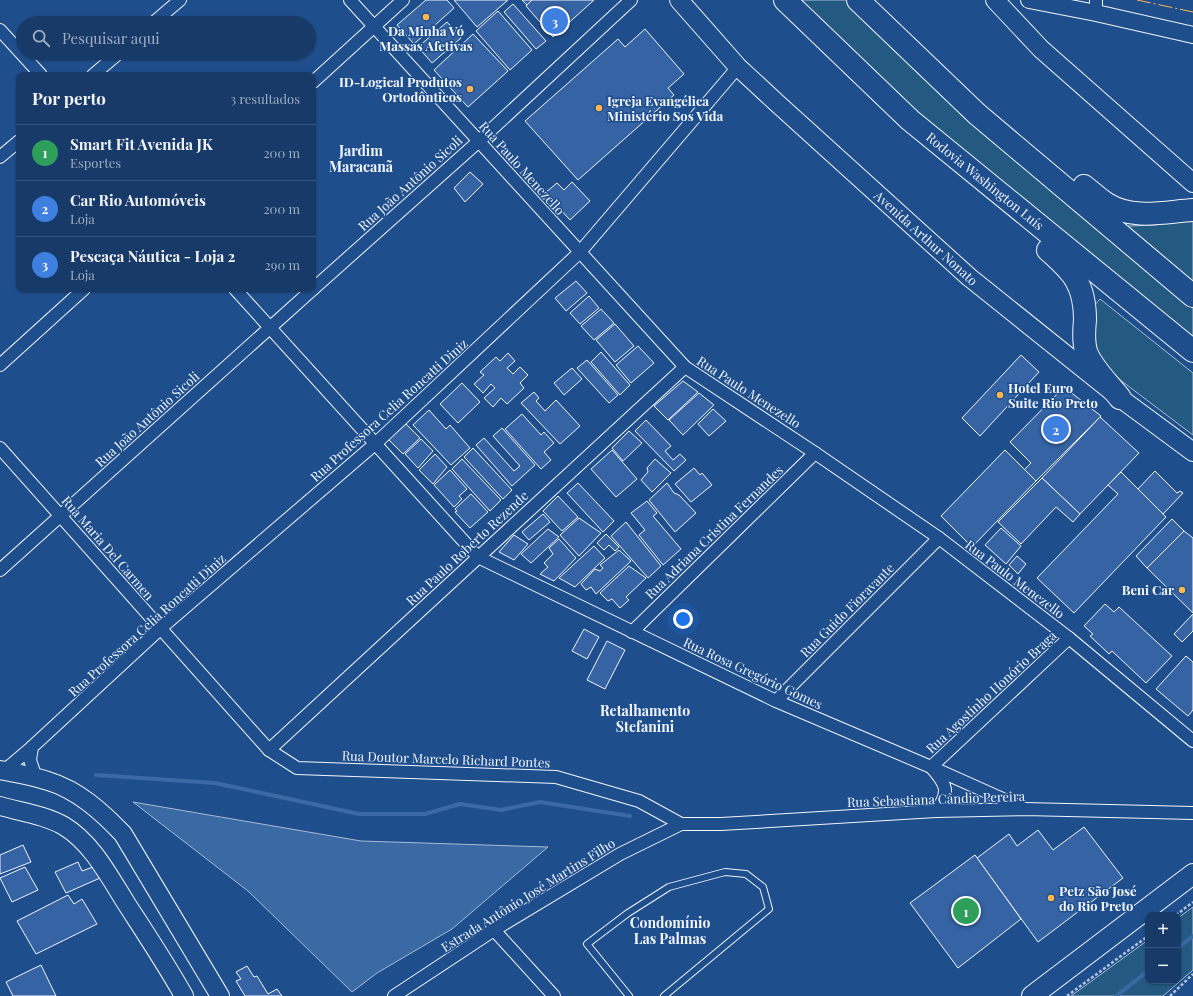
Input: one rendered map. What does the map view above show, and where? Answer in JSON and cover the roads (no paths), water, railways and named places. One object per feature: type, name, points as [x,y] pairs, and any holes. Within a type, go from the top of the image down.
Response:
[{"type":"highway","name":"Rodovia Washington Luís","points":[[785,0],[910,120],[1193,351]]},
{"type":"highway","points":[[860,0],[926,53],[1044,155],[1107,204],[1126,212],[1139,214],[1193,210]]},
{"type":"highway","points":[[860,0],[977,114],[1193,296]]},
{"type":"highway","points":[[910,120],[1066,266],[1077,281],[1083,294],[1085,306],[1084,334],[1086,352],[1094,366],[1120,398]]},
{"type":"main road","name":"Avenida Arthur Nonato","points":[[679,0],[738,66],[968,277],[1120,398],[1193,452]]},
{"type":"main road","points":[[994,0],[1040,49],[1193,183]]},
{"type":"main road","points":[[2,770],[49,781],[102,812],[123,834],[220,996]]},
{"type":"main road","points":[[0,806],[39,816],[64,826],[85,843],[100,862],[152,942],[184,996]]},
{"type":"main road","points":[[1032,996],[1193,874]]},
{"type":"street","points":[[161,16],[180,0]]},
{"type":"street","name":"Rua Paulo Menezello","points":[[350,0],[685,367],[815,453],[939,538],[1069,638],[1193,741]]},
{"type":"street","points":[[316,79],[403,0]]},
{"type":"street","name":"Rua João Antônio Sicoli","points":[[316,286],[479,141],[631,0]]},
{"type":"street","points":[[1029,0],[1096,6],[1193,35]]},
{"type":"street","points":[[0,30],[16,48]]},
{"type":"street","points":[[27,60],[38,72]]},
{"type":"street","points":[[97,72],[111,60]]},
{"type":"street","name":"Rua Professora Celia Roncatti Diniz","points":[[2,770],[32,747],[161,628],[375,444],[580,252],[738,66]]},
{"type":"street","points":[[0,157],[16,143]]},
{"type":"street","points":[[0,365],[81,292]]},
{"type":"street","points":[[238,292],[478,557]]},
{"type":"street","name":"Rua João Antônio Sicoli","points":[[0,570],[310,292]]},
{"type":"street","name":"Rua Paulo Roberto Rezende","points":[[269,750],[685,367]]},
{"type":"street","name":"Rua Maria Del Carmen","points":[[0,448],[269,750],[297,768]]},
{"type":"street","name":"Rua Adriana Cristina Fernandes","points":[[632,632],[815,453]]},
{"type":"street","name":"Rua Guido Fioravante","points":[[776,701],[939,538]]},
{"type":"street","name":"Rua Rosa Gregório Gomes","points":[[478,557],[776,701],[1025,809]]},
{"type":"street","name":"Rua Agostinho Honório Braga","points":[[931,767],[1069,638]]},
{"type":"street","points":[[32,747],[30,760],[36,778]]},
{"type":"street","name":"Rua Rosa Gregório Gomes","points":[[931,767],[942,779],[946,792],[944,800],[936,811]]},
{"type":"street","name":"Rua Doutor Marcelo Richard Pontes","points":[[297,768],[556,777],[639,801],[681,824]]},
{"type":"street","name":"Rua Sebastiana Cândio Pereira","points":[[681,824],[721,824],[936,811],[1025,809],[1193,813]]},
{"type":"street","name":"Estrada Antônio José Martins Filho","points":[[394,996],[494,930],[620,854],[681,824]]},
{"type":"street","points":[[494,930],[554,996]]},
{"type":"lane","points":[[629,996],[587,944],[628,913],[669,887],[725,872],[746,874],[763,887],[769,909],[664,996]]},
{"type":"waterway","points":[[96,775],[215,783],[359,814],[425,814],[460,804],[501,810],[540,802],[630,816]]},
{"type":"waterway","points":[[1181,946],[1193,936]]},
{"type":"waterway","points":[[1116,996],[1145,973]]},
{"type":"place","name":"Da Minha Vó Massas Afetivas","points":[[426,17]]},
{"type":"place","name":"Pescaça Náutica - Loja 2","points":[[555,21]]},
{"type":"place","name":"ID-Logical Produtos Ortodônticos","points":[[470,89]]},
{"type":"place","name":"Igreja Evangélica Ministério Sos Vida","points":[[599,108]]},
{"type":"place","name":"Hotel Euro Suite Rio Preto","points":[[1000,395]]},
{"type":"place","name":"Car Rio Automóveis","points":[[1056,429]]},
{"type":"place","name":"Beni Car","points":[[1182,590]]},
{"type":"place","name":"Petz São José do Rio Preto","points":[[1051,898]]},
{"type":"place","name":"Smart Fit Avenida JK","points":[[966,911]]},
{"type":"district","name":"Jardim Maracanã","points":[[361,160]]},
{"type":"district","name":"Retalhamento Stefanini","points":[[645,720]]},
{"type":"district","name":"Condomínio Las Palmas","points":[[670,932]]}]
